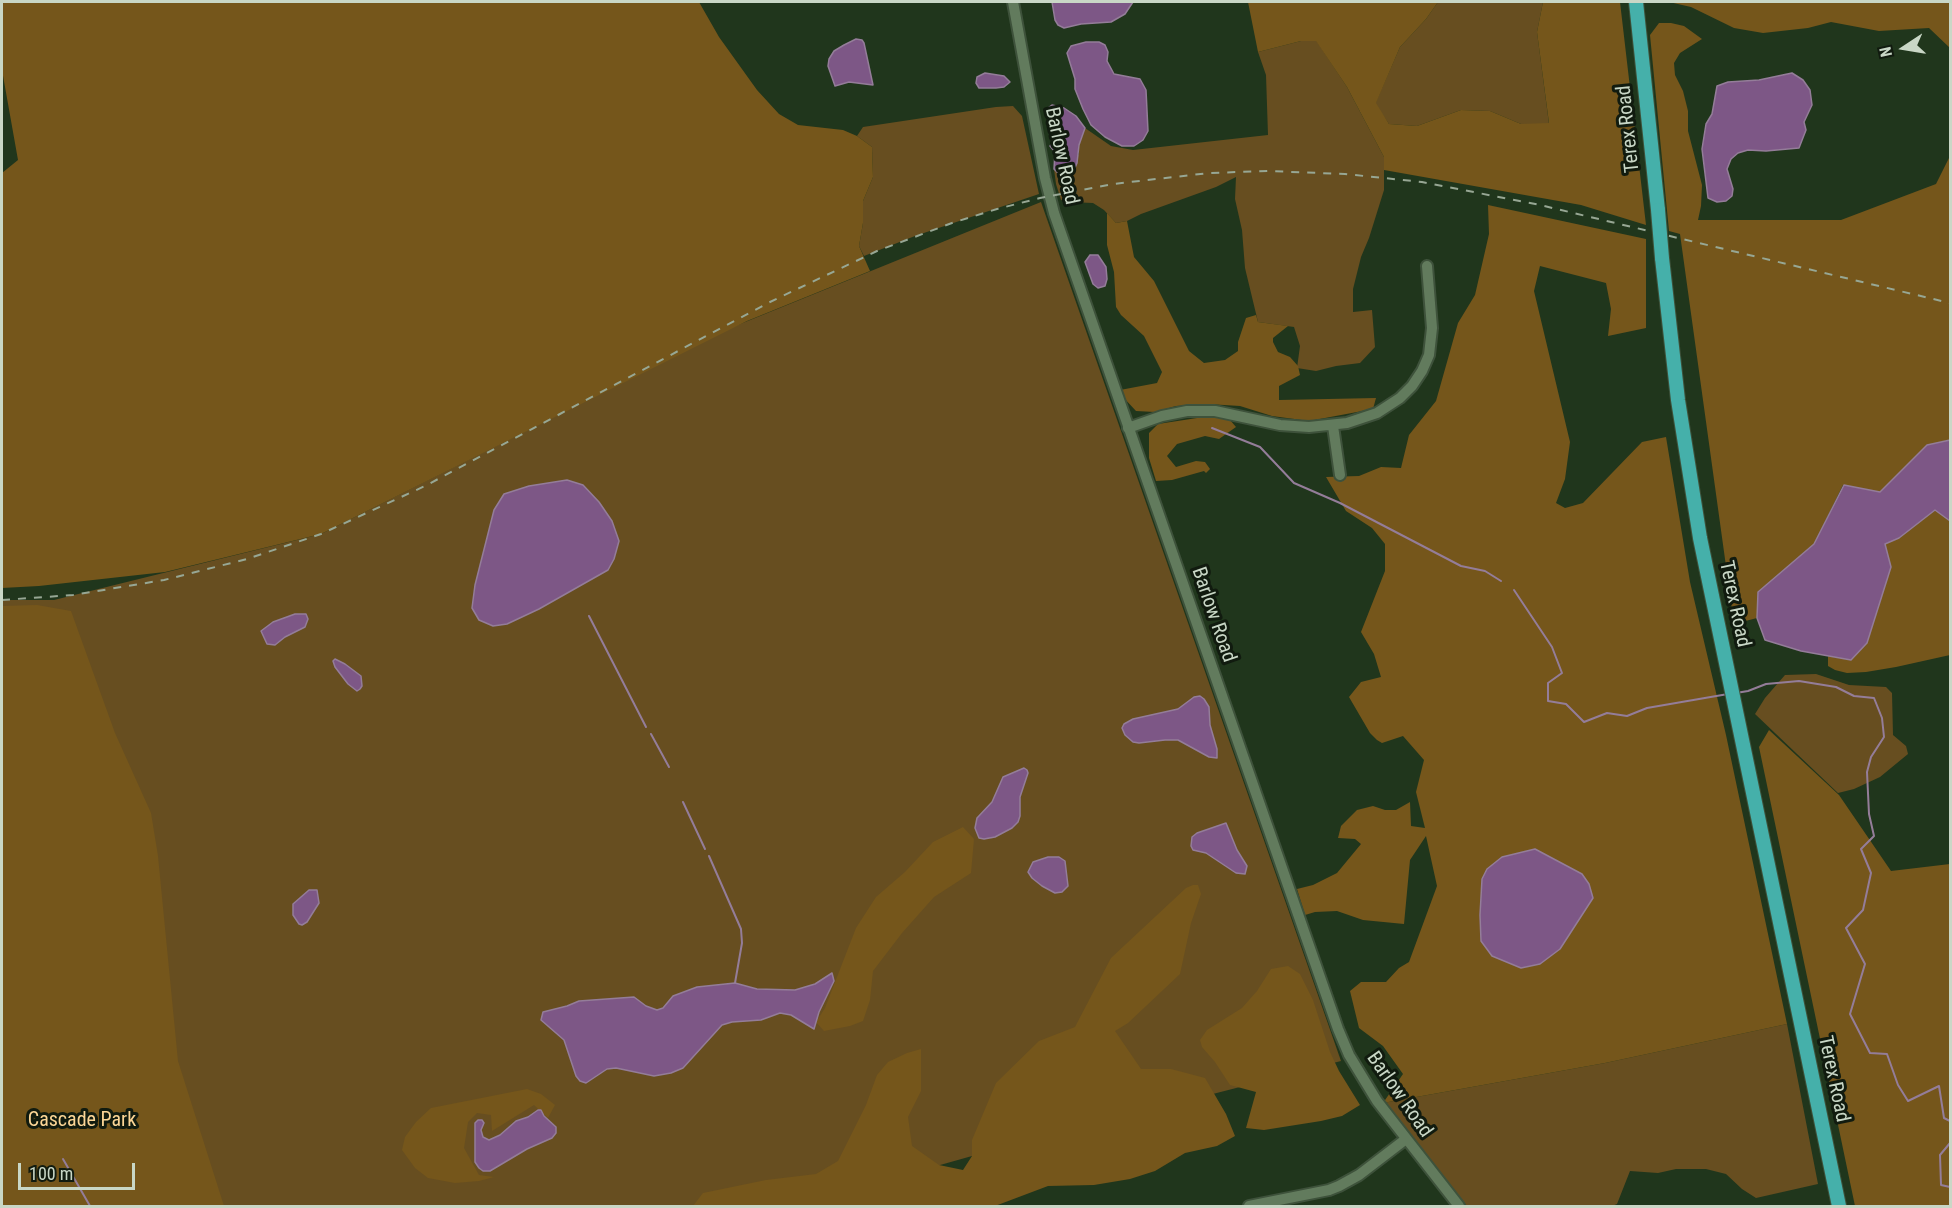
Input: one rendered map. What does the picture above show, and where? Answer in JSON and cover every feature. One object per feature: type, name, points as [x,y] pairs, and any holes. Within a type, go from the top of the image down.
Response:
[{"type":"main road","name":"Terex Road","points":[[1636,2],[1662,258],[1689,479],[1839,1206]]},
{"type":"street","name":"Barlow Road","points":[[1013,2],[1048,194],[1338,1029],[1366,1086],[1459,1206]]},
{"type":"street","points":[[1128,428],[1173,414],[1205,411],[1235,414],[1281,425],[1333,426],[1377,413],[1400,398],[1417,379],[1429,355],[1432,333],[1426,266]]},
{"type":"street","points":[[1333,426],[1340,475]]},
{"type":"street","points":[[1249,1206],[1339,1186],[1359,1175],[1406,1139]]},
{"type":"green space","points":[[2,2],[699,2],[719,37],[757,90],[779,114],[798,125],[843,130],[857,136],[872,147],[873,177],[863,201],[863,223],[859,246],[870,271],[747,321],[321,534],[165,572],[2,588],[2,173],[18,160],[2,70]]},
{"type":"green space","points":[[1248,2],[1438,2],[1400,47],[1376,103],[1389,124],[1417,126],[1461,110],[1490,111],[1521,124],[1549,123],[1537,32],[1543,2],[1620,2],[1646,225],[1581,205],[1384,170],[1384,157],[1347,87],[1316,41],[1301,41],[1258,52]]},
{"type":"green space","points":[[1438,2],[1543,2],[1537,32],[1549,124],[1521,124],[1490,111],[1461,110],[1417,126],[1389,124],[1375,104],[1400,47]]},
{"type":"green space","points":[[1669,2],[1950,2],[1950,48],[1929,28],[1879,31],[1831,22],[1808,28],[1763,33],[1734,28],[1691,7]]},
{"type":"green space","points":[[1659,23],[1684,26],[1702,39],[1680,53],[1674,63],[1675,75],[1683,91],[1688,111],[1688,131],[1702,185],[1698,220],[1841,220],[1936,184],[1950,156],[1950,440],[1927,445],[1880,492],[1843,485],[1814,544],[1758,592],[1757,618],[1734,624],[1680,234],[1669,231],[1650,35]]},
{"type":"green space","points":[[1316,40],[1347,87],[1384,157],[1384,190],[1361,257],[1353,289],[1353,312],[1372,310],[1375,347],[1360,363],[1316,371],[1297,368],[1300,346],[1294,327],[1258,322],[1245,268],[1242,230],[1235,199],[1236,177],[1216,187],[1127,221],[1116,223],[1104,210],[1093,203],[1061,200],[1054,169],[1058,173],[1079,154],[1079,145],[1085,128],[1111,146],[1133,150],[1268,135],[1266,75],[1258,52],[1301,41]]},
{"type":"green space","points":[[1013,106],[1022,116],[1039,194],[915,236],[864,256],[859,246],[863,223],[863,201],[873,177],[872,147],[857,136],[863,127]]},
{"type":"green space","points":[[1041,202],[1341,1061],[972,1156],[795,1206],[2,1206],[2,600],[54,600],[321,534],[587,400],[691,344]]},
{"type":"green space","points":[[1488,205],[1646,239],[1646,328],[1608,336],[1611,309],[1606,283],[1540,266],[1534,291],[1570,442],[1565,479],[1556,503],[1565,508],[1583,503],[1642,442],[1666,437],[1690,582],[1726,735],[1787,1024],[1605,1063],[1383,1103],[1403,1074],[1383,1046],[1359,1028],[1350,991],[1361,982],[1386,982],[1399,968],[1409,962],[1437,886],[1426,836],[1410,860],[1404,924],[1363,920],[1337,911],[1305,915],[1297,889],[1313,885],[1337,873],[1361,844],[1355,839],[1338,838],[1341,826],[1357,810],[1373,806],[1385,810],[1396,810],[1410,802],[1411,826],[1425,828],[1416,792],[1424,760],[1403,736],[1382,743],[1377,740],[1370,733],[1349,697],[1361,682],[1381,677],[1374,654],[1361,632],[1385,571],[1385,544],[1372,528],[1346,511],[1326,477],[1359,476],[1381,467],[1401,468],[1409,435],[1436,401],[1458,323],[1475,295],[1489,234]]},
{"type":"green space","points":[[1107,213],[1116,223],[1127,221],[1134,257],[1154,281],[1189,351],[1204,363],[1225,360],[1238,351],[1238,342],[1246,318],[1256,315],[1258,322],[1288,326],[1273,338],[1273,342],[1278,352],[1290,357],[1298,366],[1300,375],[1279,386],[1279,400],[1376,398],[1373,409],[1309,421],[1272,416],[1240,406],[1208,404],[1176,406],[1155,412],[1136,411],[1123,397],[1120,390],[1157,383],[1162,372],[1144,336],[1121,315],[1116,307],[1114,272],[1107,245]]},
{"type":"green space","points":[[1220,416],[1230,420],[1236,427],[1219,439],[1205,436],[1177,444],[1167,456],[1176,467],[1196,461],[1205,462],[1210,469],[1206,473],[1204,471],[1172,480],[1156,481],[1149,458],[1149,433],[1158,424]]},
{"type":"green space","points":[[1935,510],[1950,521],[1950,655],[1866,672],[1847,673],[1828,666],[1828,656],[1851,660],[1885,544],[1899,538]]},
{"type":"green space","name":"Cascade Park","points":[[37,605],[71,611],[115,733],[151,813],[158,856],[178,1061],[224,1206],[2,1206],[2,606]]},
{"type":"green space","points":[[1816,674],[1849,685],[1886,687],[1892,693],[1893,735],[1906,746],[1908,754],[1880,777],[1854,789],[1838,793],[1755,714],[1765,698],[1785,675]]},
{"type":"green space","points":[[1769,730],[1839,795],[1891,871],[1950,864],[1950,1206],[1855,1206],[1759,747]]},
{"type":"green space","points":[[963,827],[974,839],[971,873],[934,897],[873,971],[870,1000],[863,1021],[824,1031],[816,1022],[825,1008],[856,928],[876,897],[905,872],[933,842]]},
{"type":"green space","points":[[1198,885],[1201,894],[1191,923],[1180,974],[1128,1023],[1115,1031],[1141,1069],[1171,1069],[1205,1078],[1226,1114],[1235,1136],[1217,1146],[1185,1153],[1155,1171],[1130,1179],[1094,1185],[1048,1186],[995,1206],[693,1206],[703,1193],[766,1180],[816,1174],[838,1161],[866,1105],[877,1075],[888,1062],[921,1049],[921,1091],[908,1117],[912,1146],[939,1165],[963,1170],[972,1156],[972,1140],[996,1083],[1039,1041],[1075,1027],[1111,958],[1186,888]]},
{"type":"green space","points":[[1288,966],[1300,974],[1313,1000],[1330,1052],[1360,1105],[1342,1116],[1321,1121],[1264,1130],[1246,1128],[1256,1092],[1230,1085],[1202,1047],[1200,1040],[1207,1030],[1242,1008],[1257,991],[1271,969]]},
{"type":"green space","points":[[1787,1024],[1818,1184],[1756,1198],[1726,1174],[1706,1169],[1676,1169],[1658,1173],[1630,1171],[1617,1204],[1612,1206],[1467,1206],[1383,1103],[1605,1063]]},
{"type":"green space","points":[[527,1089],[541,1094],[555,1105],[548,1118],[534,1105],[492,1131],[491,1115],[477,1113],[468,1122],[464,1148],[479,1175],[494,1177],[455,1183],[428,1178],[415,1168],[402,1150],[405,1137],[416,1122],[431,1108]]},
{"type":"shaded area","points":[[1052,2],[1133,2],[1125,14],[1111,22],[1081,24],[1064,28],[1055,20]]},
{"type":"shaded area","points":[[856,39],[864,43],[873,85],[849,82],[835,86],[828,66],[829,59],[834,51]]},
{"type":"shaded area","points":[[1086,42],[1099,42],[1105,45],[1108,52],[1107,61],[1114,74],[1140,79],[1146,90],[1148,131],[1143,140],[1134,146],[1122,146],[1105,137],[1091,125],[1083,109],[1075,89],[1075,79],[1067,53],[1071,46]]},
{"type":"shaded area","points":[[985,73],[1004,76],[1010,82],[1004,87],[979,88],[976,83],[977,77]]},
{"type":"shaded area","points":[[1792,73],[1803,80],[1810,90],[1812,105],[1804,122],[1806,130],[1799,148],[1748,150],[1738,153],[1731,159],[1727,169],[1733,189],[1732,196],[1726,201],[1717,202],[1708,198],[1702,149],[1706,124],[1712,114],[1717,86],[1728,82],[1759,80]]},
{"type":"shaded area","points":[[1052,105],[1064,108],[1076,116],[1085,128],[1074,170],[1065,174],[1058,173],[1054,169],[1055,152],[1050,146],[1054,139],[1054,131],[1048,108]]},
{"type":"shaded area","points":[[1090,255],[1098,255],[1106,267],[1105,286],[1098,288],[1093,284],[1085,262]]},
{"type":"shaded area","points":[[1950,440],[1950,521],[1935,510],[1899,538],[1885,544],[1891,567],[1867,643],[1851,660],[1801,651],[1765,640],[1757,618],[1758,592],[1814,544],[1844,485],[1880,492],[1927,445]]},
{"type":"shaded area","points":[[567,480],[583,485],[612,521],[619,541],[608,570],[539,609],[507,624],[493,626],[479,620],[472,608],[475,585],[494,510],[504,494],[529,486]]},
{"type":"shaded area","points":[[295,614],[306,614],[308,619],[305,627],[275,645],[267,644],[261,631],[273,622]]},
{"type":"shaded area","points":[[335,659],[361,676],[360,689],[357,691],[348,684],[335,667],[333,661]]},
{"type":"shaded area","points":[[1200,696],[1209,707],[1210,725],[1217,749],[1217,758],[1209,757],[1178,740],[1139,743],[1133,742],[1125,735],[1122,728],[1124,724],[1133,719],[1178,709],[1194,697]]},
{"type":"shaded area","points":[[1024,768],[1028,773],[1020,797],[1018,822],[995,837],[979,838],[975,828],[977,818],[992,802],[1003,777]]},
{"type":"shaded area","points":[[1226,823],[1237,850],[1247,866],[1245,874],[1236,873],[1206,853],[1193,850],[1191,846],[1192,837],[1197,833]]},
{"type":"shaded area","points":[[1535,849],[1582,874],[1589,884],[1593,898],[1560,949],[1540,964],[1521,968],[1492,956],[1481,941],[1482,879],[1487,869],[1502,857]]},
{"type":"shaded area","points":[[1048,857],[1059,857],[1065,861],[1068,886],[1062,892],[1055,893],[1042,886],[1028,872],[1033,862]]},
{"type":"shaded area","points":[[309,890],[317,890],[319,903],[307,922],[302,925],[293,915],[293,904]]},
{"type":"shaded area","points":[[832,973],[834,981],[819,1012],[814,1029],[791,1015],[780,1013],[761,1020],[732,1022],[722,1025],[683,1068],[654,1076],[616,1068],[607,1069],[586,1083],[580,1081],[576,1076],[564,1040],[541,1020],[543,1012],[579,1001],[634,997],[646,1006],[657,1010],[663,1008],[673,996],[697,987],[735,983],[757,989],[795,990],[815,984]]},
{"type":"shaded area","points":[[541,1110],[556,1127],[556,1133],[552,1138],[527,1149],[490,1171],[483,1171],[479,1168],[475,1162],[475,1123],[478,1120],[484,1123],[481,1130],[483,1137],[489,1140],[500,1135],[516,1121]]},
{"type":"waterway","points":[[1212,428],[1260,447],[1294,483],[1340,503],[1461,566],[1485,571],[1501,581]]},
{"type":"waterway","points":[[1514,590],[1552,647],[1562,673],[1548,683],[1548,701],[1566,704],[1584,722],[1607,713],[1627,716],[1647,708],[1728,694]]},
{"type":"waterway","points":[[589,616],[646,727]]},
{"type":"waterway","points":[[1736,693],[1766,684],[1799,681],[1836,687],[1854,696],[1874,698],[1882,718],[1884,737],[1871,757],[1867,772],[1869,814],[1874,836],[1861,849],[1871,873],[1863,910],[1846,928],[1865,964],[1850,1014],[1870,1053],[1887,1054],[1898,1085],[1908,1101],[1939,1086],[1944,1118],[1950,1121]]},
{"type":"waterway","points":[[651,734],[669,767]]},
{"type":"waterway","points":[[683,802],[705,849]]},
{"type":"waterway","points":[[709,856],[741,929],[742,943],[735,983]]},
{"type":"waterway","points":[[1950,1143],[1940,1155],[1941,1185],[1950,1187]]},
{"type":"waterway","points":[[63,1159],[90,1206]]},
{"type":"railway","points":[[2,600],[73,595],[164,580],[247,559],[321,534],[425,486],[770,302],[877,251],[997,209],[1113,184],[1209,173],[1268,171],[1345,174],[1422,182],[1540,205],[1950,303]]}]
